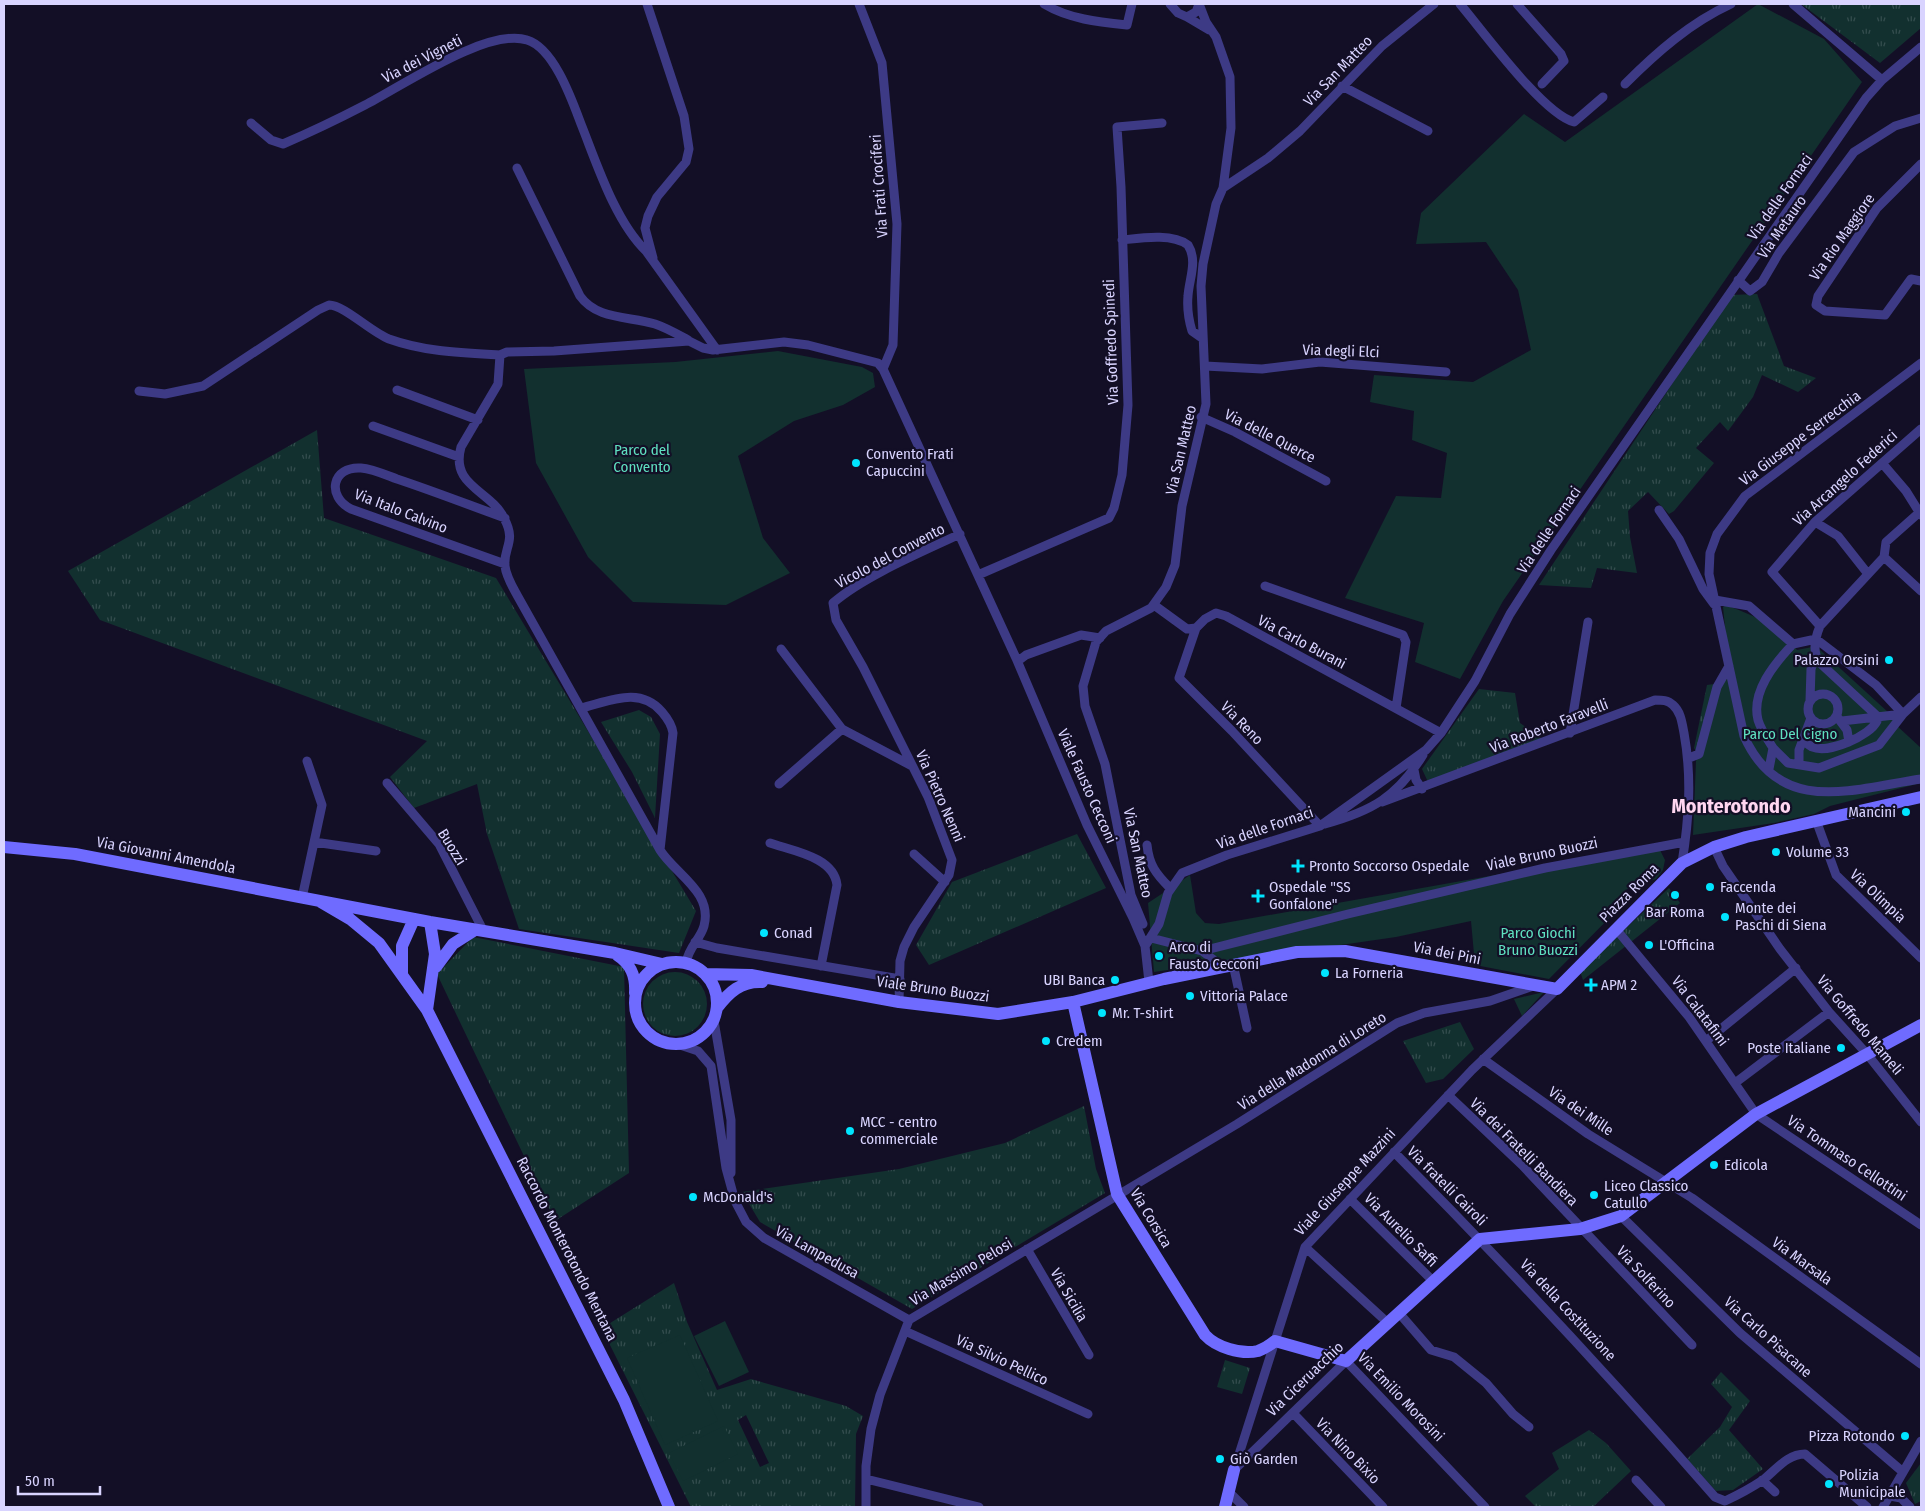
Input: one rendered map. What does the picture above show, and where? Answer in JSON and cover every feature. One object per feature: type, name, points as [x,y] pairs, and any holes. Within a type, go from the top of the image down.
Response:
[{"type":"main road","name":"Piazza Roma","points":[[1557,989],[1682,863],[1714,848],[1746,837],[1921,797]]},
{"type":"main road","name":"Via Giovanni Amendola","points":[[4,847],[75,854],[321,902],[662,964]]},
{"type":"main road","name":"Raccordo Monterotondo Mentana","points":[[321,902],[370,934],[388,954],[427,1010],[624,1400],[669,1507]]},
{"type":"main road","points":[[402,975],[402,946],[414,919]]},
{"type":"main road","points":[[427,1010],[435,969],[434,940],[430,922]]},
{"type":"main road","points":[[435,969],[449,948],[480,931]]},
{"type":"main road","name":"Viale Bruno Buozzi","points":[[705,974],[752,975],[899,1002],[998,1014],[1073,1002],[1149,982],[1303,951],[1330,950],[1361,954]]},
{"type":"main road","points":[[615,954],[627,963],[634,973],[635,995],[636,1017],[645,1031],[658,1041],[680,1045],[694,1041],[706,1032],[716,1014],[717,996],[713,984],[705,974],[686,963],[662,964],[645,976],[635,995]]},
{"type":"main road","name":"Via dei Pini","points":[[1361,954],[1557,989]]},
{"type":"main road","name":"Viale Bruno Buozzi","points":[[716,1014],[731,992],[744,984],[796,983]]},
{"type":"main road","name":"Via Corsica","points":[[1073,1002],[1117,1194],[1208,1338],[1220,1345],[1245,1352],[1261,1350],[1275,1341]]},
{"type":"main road","name":"Via della Costituzione","points":[[1480,1239],[1580,1229],[1621,1216],[1756,1114],[1921,1025]]},
{"type":"main road","name":"Via Ciceruacchio","points":[[1346,1361],[1480,1239]]},
{"type":"main road","name":"Via Emilio Morosini","points":[[1275,1341],[1346,1361]]},
{"type":"main road","name":"Viale Giuseppe Mazzini","points":[[1225,1507],[1234,1470]]},
{"type":"street","points":[[647,4],[684,116],[689,149],[686,162],[656,198],[645,228],[655,264],[716,350]]},
{"type":"street","name":"Via Frati Crociferi","points":[[859,4],[882,63],[897,224],[892,345],[883,369]]},
{"type":"street","points":[[1044,4],[1082,19],[1127,26],[1132,4]]},
{"type":"street","points":[[1170,4],[1178,13],[1204,26],[1216,37]]},
{"type":"street","points":[[1187,17],[1196,12],[1199,4]]},
{"type":"street","points":[[1199,4],[1206,22],[1216,37],[1230,77],[1232,101],[1231,128],[1223,188]]},
{"type":"street","name":"Via San Matteo","points":[[1140,925],[1131,895],[1105,764],[1085,706],[1083,686],[1087,666],[1100,638],[1106,631],[1154,605],[1166,587],[1175,566],[1182,506],[1201,417],[1206,404],[1202,338],[1203,264],[1214,211],[1223,188],[1283,146],[1382,46],[1434,4]]},
{"type":"street","points":[[1460,4],[1538,96],[1565,120],[1574,122],[1603,97]]},
{"type":"street","points":[[1517,4],[1561,54],[1564,61],[1542,84]]},
{"type":"street","points":[[1625,84],[1683,32],[1731,4]]},
{"type":"street","points":[[1793,4],[1882,80]]},
{"type":"street","name":"Via dei Vigneti","points":[[251,123],[271,140],[284,144],[367,104],[460,53],[506,37],[528,40],[541,48],[553,63],[566,87],[620,212],[636,242],[646,251],[655,264]]},
{"type":"street","name":"Via delle Fornaci","points":[[1145,946],[1159,924],[1170,888],[1178,877],[1192,868],[1320,826],[1426,750],[1440,733],[1475,681],[1510,614],[1551,550],[1860,105],[1882,80],[1921,47]]},
{"type":"street","points":[[1342,86],[1428,130]]},
{"type":"street","name":"Via Metauro","points":[[1738,280],[1750,291],[1762,282],[1779,253],[1854,152],[1895,126],[1921,118]]},
{"type":"street","name":"Via Goffredo Spinedi","points":[[978,575],[1109,518],[1114,508],[1122,475],[1128,398],[1122,240],[1122,187],[1116,127],[1162,123]]},
{"type":"street","name":"Via Rio Maggiore","points":[[1921,164],[1877,208],[1818,296],[1816,305],[1826,311],[1885,315],[1910,279],[1921,281]]},
{"type":"street","points":[[517,168],[580,296],[589,307],[599,312],[658,325],[703,348],[716,350],[770,342],[790,342],[878,363],[883,369]]},
{"type":"street","points":[[1122,240],[1143,238],[1177,240],[1188,245],[1193,257],[1188,297],[1190,323],[1192,332],[1202,338]]},
{"type":"street","points":[[139,391],[165,394],[203,386],[318,310],[329,305],[343,309],[377,334],[406,344],[454,353],[500,355],[511,351],[554,351],[689,341]]},
{"type":"street","points":[[500,355],[498,384],[463,444],[459,457],[461,470],[465,480],[495,505],[504,518],[510,540],[504,564],[517,595],[660,850],[667,861],[700,895],[706,914],[702,932],[690,946],[686,963]]},
{"type":"street","name":"Via degli Elci","points":[[1205,366],[1262,368],[1320,362],[1446,372]]},
{"type":"street","name":"Via Giuseppe Serrecchia","points":[[1921,363],[1745,496],[1717,534],[1710,552],[1709,574],[1744,736],[1755,757],[1792,787],[1828,794],[1921,779]]},
{"type":"street","name":"Viale Fausto Cecconi","points":[[883,369],[1017,659],[1088,825],[1140,925],[1145,946],[1149,982]]},
{"type":"street","points":[[397,390],[478,420]]},
{"type":"street","name":"Via delle Querce","points":[[1201,417],[1235,432],[1326,481]]},
{"type":"street","points":[[373,426],[459,457]]},
{"type":"street","name":"Via Arcangelo Federici","points":[[1818,633],[1772,572],[1815,522],[1921,429]]},
{"type":"street","points":[[1882,463],[1906,491],[1921,513],[1886,542],[1884,557],[1818,633],[1793,644],[1762,685],[1756,705],[1759,722],[1773,748],[1788,763],[1819,768],[1879,745],[1903,714],[1921,697]]},
{"type":"street","name":"Via Italo Calvino","points":[[504,518],[428,489],[364,468],[346,470],[338,477],[334,486],[338,498],[351,509],[504,564]]},
{"type":"street","points":[[1659,510],[1679,539],[1703,588],[1715,603],[1749,606],[1793,644]]},
{"type":"street","points":[[1815,522],[1838,536],[1868,574]]},
{"type":"street","name":"Vicolo del Convento","points":[[833,603],[843,594],[912,556],[960,534]]},
{"type":"street","points":[[1884,557],[1921,591]]},
{"type":"street","points":[[1265,586],[1402,636],[1406,642],[1396,708]]},
{"type":"street","name":"Via Pietro Nenni","points":[[833,603],[836,620],[863,667],[913,766],[950,852],[952,868],[945,882],[908,938],[901,956],[899,1002]]},
{"type":"street","points":[[1154,605],[1187,629],[1196,628]]},
{"type":"street","name":"Via Carlo Burani","points":[[1196,628],[1216,613],[1226,616],[1440,733]]},
{"type":"street","points":[[1570,733],[1588,622]]},
{"type":"street","name":"Via Reno","points":[[1196,628],[1179,678],[1232,731],[1320,826]]},
{"type":"street","points":[[1800,764],[1798,756],[1811,718],[1808,709],[1811,669],[1815,657],[1818,633]]},
{"type":"street","points":[[1818,633],[1876,685],[1903,714]]},
{"type":"street","points":[[1017,659],[1080,634],[1100,638]]},
{"type":"street","points":[[781,649],[842,729],[913,766]]},
{"type":"street","points":[[1815,657],[1876,718]]},
{"type":"street","points":[[1682,863],[1685,842],[1689,758],[1699,754],[1717,687],[1729,666]]},
{"type":"street","points":[[1810,701],[1818,694],[1833,697],[1838,706],[1839,719],[1847,730],[1849,742]]},
{"type":"street","points":[[581,708],[630,697],[641,697],[654,703],[671,723],[673,733],[660,850]]},
{"type":"street","name":"Via Roberto Faravelli","points":[[1382,802],[1422,789],[1655,700],[1663,700],[1673,704],[1680,715],[1689,758]]},
{"type":"street","points":[[1811,718],[1824,724],[1839,719],[1876,718],[1903,714]]},
{"type":"street","points":[[1802,740],[1818,748],[1840,745],[1868,731],[1875,725],[1876,718]]},
{"type":"street","points":[[779,784],[842,729]]},
{"type":"street","points":[[1769,769],[1773,748]]},
{"type":"street","points":[[1320,826],[1342,820],[1382,802],[1414,770],[1426,750]]},
{"type":"street","points":[[302,898],[322,805],[306,761]]},
{"type":"street","points":[[1414,770],[1416,780],[1422,789]]},
{"type":"street","name":"Buozzi","points":[[387,783],[438,844],[480,931]]},
{"type":"street","name":"Via Olimpia","points":[[1816,820],[1836,875],[1919,951]]},
{"type":"street","points":[[314,842],[376,850]]},
{"type":"street","name":"Viale Bruno Buozzi","points":[[1202,951],[1348,914],[1545,868],[1685,842]]},
{"type":"street","points":[[770,843],[811,857],[829,867],[836,875],[837,886],[821,966]]},
{"type":"street","points":[[1147,845],[1149,860],[1154,871],[1170,888]]},
{"type":"street","name":"Via Goffredo Mameli","points":[[1714,848],[1723,866],[1829,1012],[1867,1054],[1921,1122]]},
{"type":"street","points":[[914,854],[945,882]]},
{"type":"street","points":[[1140,925],[1151,928],[1159,924]]},
{"type":"street","name":"Via Calatafimi","points":[[1616,929],[1689,1017],[1756,1114]]},
{"type":"street","points":[[1151,938],[1202,951],[1228,965],[1247,1028]]},
{"type":"street","points":[[694,942],[900,979]]},
{"type":"street","points":[[1706,1041],[1796,968]]},
{"type":"street","name":"Via della Madonna di Loreto","points":[[1117,1194],[1231,1128],[1397,1023],[1430,1012],[1490,1001],[1535,985]]},
{"type":"street","name":"Viale Giuseppe Mazzini","points":[[1234,1470],[1305,1247],[1448,1095],[1557,989]]},
{"type":"street","points":[[1735,1083],[1829,1012]]},
{"type":"street","name":"Via Lampedusa","points":[[716,1014],[732,1120],[732,1188]]},
{"type":"street","name":"Via Lampedusa","points":[[680,1045],[698,1051],[711,1066],[726,1168],[739,1211],[764,1238],[910,1320]]},
{"type":"street","name":"Via dei Mille","points":[[1483,1060],[1588,1134],[1666,1182]]},
{"type":"street","name":"Via dei Fratelli Bandiera","points":[[1448,1095],[1522,1165],[1580,1229]]},
{"type":"street","name":"Via Tommaso Cellottini","points":[[1756,1114],[1921,1225]]},
{"type":"street","name":"Via fratelli Cairoli","points":[[1394,1152],[1480,1239]]},
{"type":"street","name":"Via Marsala","points":[[1666,1182],[1692,1198],[1921,1364]]},
{"type":"street","name":"Via Massimo Pelosi","points":[[866,1507],[868,1446],[877,1407],[910,1320],[1117,1194]]},
{"type":"street","name":"Via Aurelio Saffi","points":[[1350,1199],[1433,1281]]},
{"type":"street","name":"Via Carlo Pisacane","points":[[1621,1216],[1740,1333],[1903,1472]]},
{"type":"street","name":"Via Solferino","points":[[1580,1229],[1692,1345]]},
{"type":"street","name":"Via della Costituzione","points":[[1480,1239],[1633,1404],[1715,1497],[1725,1501],[1762,1480],[1784,1462],[1798,1454],[1805,1454],[1867,1507]]},
{"type":"street","points":[[1305,1247],[1388,1323]]},
{"type":"street","name":"Via Sicilia","points":[[1026,1249],[1089,1355]]},
{"type":"street","points":[[1399,1313],[1431,1350],[1454,1357],[1486,1383],[1513,1414],[1529,1426]]},
{"type":"street","name":"Via Silvio Pellico","points":[[905,1330],[1088,1414]]},
{"type":"street","name":"Via Ciceruacchio","points":[[1234,1470],[1346,1361]]},
{"type":"street","name":"Via Emilio Morosini","points":[[1346,1361],[1485,1507]]},
{"type":"street","name":"Via Nino Bixio","points":[[1293,1414],[1383,1507]]},
{"type":"street","points":[[1883,1507],[1921,1440]]},
{"type":"street","points":[[866,1479],[979,1507]]},
{"type":"street","points":[[1636,1480],[1661,1507]]},
{"type":"street","points":[[1762,1480],[1775,1492]]},
{"type":"street","points":[[1229,1492],[1244,1507]]},
{"type":"street","points":[[1890,1496],[1901,1498],[1910,1507]]},
{"type":"green space","points":[[1758,4],[1824,39],[1862,82],[1503,601],[1460,679],[1415,662],[1424,623],[1345,598],[1396,496],[1441,498],[1447,453],[1412,440],[1414,411],[1370,402],[1374,375],[1473,382],[1531,350],[1518,290],[1486,242],[1416,244],[1421,213],[1524,114],[1565,142]]},
{"type":"green space","points":[[1801,4],[1921,4],[1921,28],[1880,63]]},
{"type":"green space","points":[[1757,294],[1784,366],[1816,378],[1798,392],[1762,375],[1753,397],[1728,431],[1720,422],[1696,448],[1714,463],[1674,511],[1669,514],[1648,492],[1628,511],[1630,537],[1637,573],[1597,568],[1591,588],[1539,585],[1731,295]]},
{"type":"green space","name":"Parco del Convento","points":[[778,351],[862,367],[873,373],[875,387],[843,405],[794,421],[738,456],[763,538],[790,573],[726,605],[633,602],[588,557],[536,463],[524,369],[675,362]]},
{"type":"green space","points":[[317,430],[324,518],[496,578],[696,911],[679,953],[519,929],[487,834],[477,784],[414,808],[390,777],[427,741],[100,620],[68,571]]},
{"type":"green space","name":"Parco Del Cigno","points":[[1726,605],[1765,622],[1783,634],[1797,650],[1812,647],[1819,649],[1889,713],[1895,724],[1921,748],[1921,783],[1830,806],[1814,814],[1774,823],[1693,835],[1696,761],[1715,692],[1729,666],[1723,607]]},
{"type":"green space","points":[[1714,684],[1697,753],[1694,748],[1707,685]]},
{"type":"green space","points":[[1479,689],[1515,693],[1520,723],[1544,740],[1429,784],[1422,769]]},
{"type":"green space","points":[[639,710],[651,717],[660,734],[655,818],[632,772],[601,722]]},
{"type":"green space","points":[[1077,834],[1106,888],[929,965],[916,945],[952,882]]},
{"type":"green space","name":"Parco Giochi Bruno Buozzi","points":[[1658,846],[1665,860],[1663,870],[1656,879],[1625,890],[1627,900],[1549,979],[1475,965],[1471,921],[1396,937],[1154,972],[1148,903],[1190,875],[1196,913],[1205,923],[1219,924]]},
{"type":"green space","points":[[1669,888],[1680,903],[1583,980],[1580,971]]},
{"type":"green space","points":[[473,937],[624,967],[629,1173],[555,1221],[437,974]]},
{"type":"green space","points":[[669,972],[681,972],[698,981],[705,992],[707,1004],[705,1016],[698,1027],[681,1036],[669,1036],[657,1031],[648,1022],[643,1010],[643,998],[648,986],[657,977]]},
{"type":"green space","points":[[1544,992],[1522,1016],[1514,999]]},
{"type":"green space","points":[[1460,1022],[1474,1049],[1443,1079],[1426,1083],[1403,1041]]},
{"type":"green space","points":[[1084,1106],[1096,1169],[1105,1193],[912,1309],[760,1222],[742,1192],[899,1169],[1005,1143]]},
{"type":"green space","points":[[674,1283],[687,1322],[717,1390],[751,1379],[846,1406],[863,1416],[856,1434],[855,1507],[691,1507],[610,1345],[607,1325]],"holes":[[[746,1415],[769,1463],[760,1467],[738,1420]]]},
{"type":"green space","points":[[725,1321],[749,1372],[719,1386],[694,1336]]},
{"type":"green space","points":[[680,1335],[718,1421],[665,1445],[627,1358]]},
{"type":"green space","points":[[1225,1360],[1250,1368],[1242,1394],[1217,1387]]},
{"type":"green space","points":[[1721,1372],[1750,1401],[1729,1430],[1763,1469],[1733,1490],[1716,1491],[1687,1459],[1720,1427],[1732,1407],[1711,1384]]},
{"type":"green space","points":[[724,1426],[738,1454],[683,1481],[669,1453]]},
{"type":"green space","points":[[1589,1430],[1606,1443],[1631,1471],[1593,1507],[1536,1507],[1525,1496],[1559,1469],[1552,1453]]},
{"type":"green space","points":[[1921,1463],[1921,1501],[1915,1504],[1906,1483]]},
{"type":"place","name":"Convento Frati Capuccini","points":[[856,463]]},
{"type":"place","name":"Palazzo Orsini","points":[[1889,660]]},
{"type":"place","name":"Mancini","points":[[1906,812]]},
{"type":"place","name":"Volume 33","points":[[1776,852]]},
{"type":"place","name":"Pronto Soccorso Ospedale","points":[[1298,866]]},
{"type":"place","name":"Faccenda","points":[[1710,887]]},
{"type":"place","name":"Bar Roma","points":[[1675,895]]},
{"type":"place","name":"Ospedale \"SS Gonfalone\"","points":[[1258,896]]},
{"type":"place","name":"Monte dei Paschi di Siena","points":[[1725,917]]},
{"type":"place","name":"Conad","points":[[764,933]]},
{"type":"place","name":"L'Officina","points":[[1649,945]]},
{"type":"place","name":"Arco di Fausto Cecconi","points":[[1159,956]]},
{"type":"place","name":"La Forneria","points":[[1325,973]]},
{"type":"place","name":"UBI Banca","points":[[1115,980]]},
{"type":"place","name":"APM 2","points":[[1591,985]]},
{"type":"place","name":"Vittoria Palace","points":[[1190,996]]},
{"type":"place","name":"Mr. T-shirt","points":[[1102,1013]]},
{"type":"place","name":"Credem","points":[[1046,1041]]},
{"type":"place","name":"Poste Italiane","points":[[1841,1048]]},
{"type":"place","name":"MCC - centro commerciale","points":[[850,1131]]},
{"type":"place","name":"Edicola","points":[[1714,1165]]},
{"type":"place","name":"Liceo Classico Catullo","points":[[1594,1195]]},
{"type":"place","name":"McDonald's","points":[[693,1197]]},
{"type":"place","name":"Pizza Rotondo","points":[[1905,1436]]},
{"type":"place","name":"Giò Garden","points":[[1220,1459]]},
{"type":"place","name":"Polizia Municipale","points":[[1829,1484]]},
{"type":"district","name":"Monterotondo","points":[[1731,806]]}]
